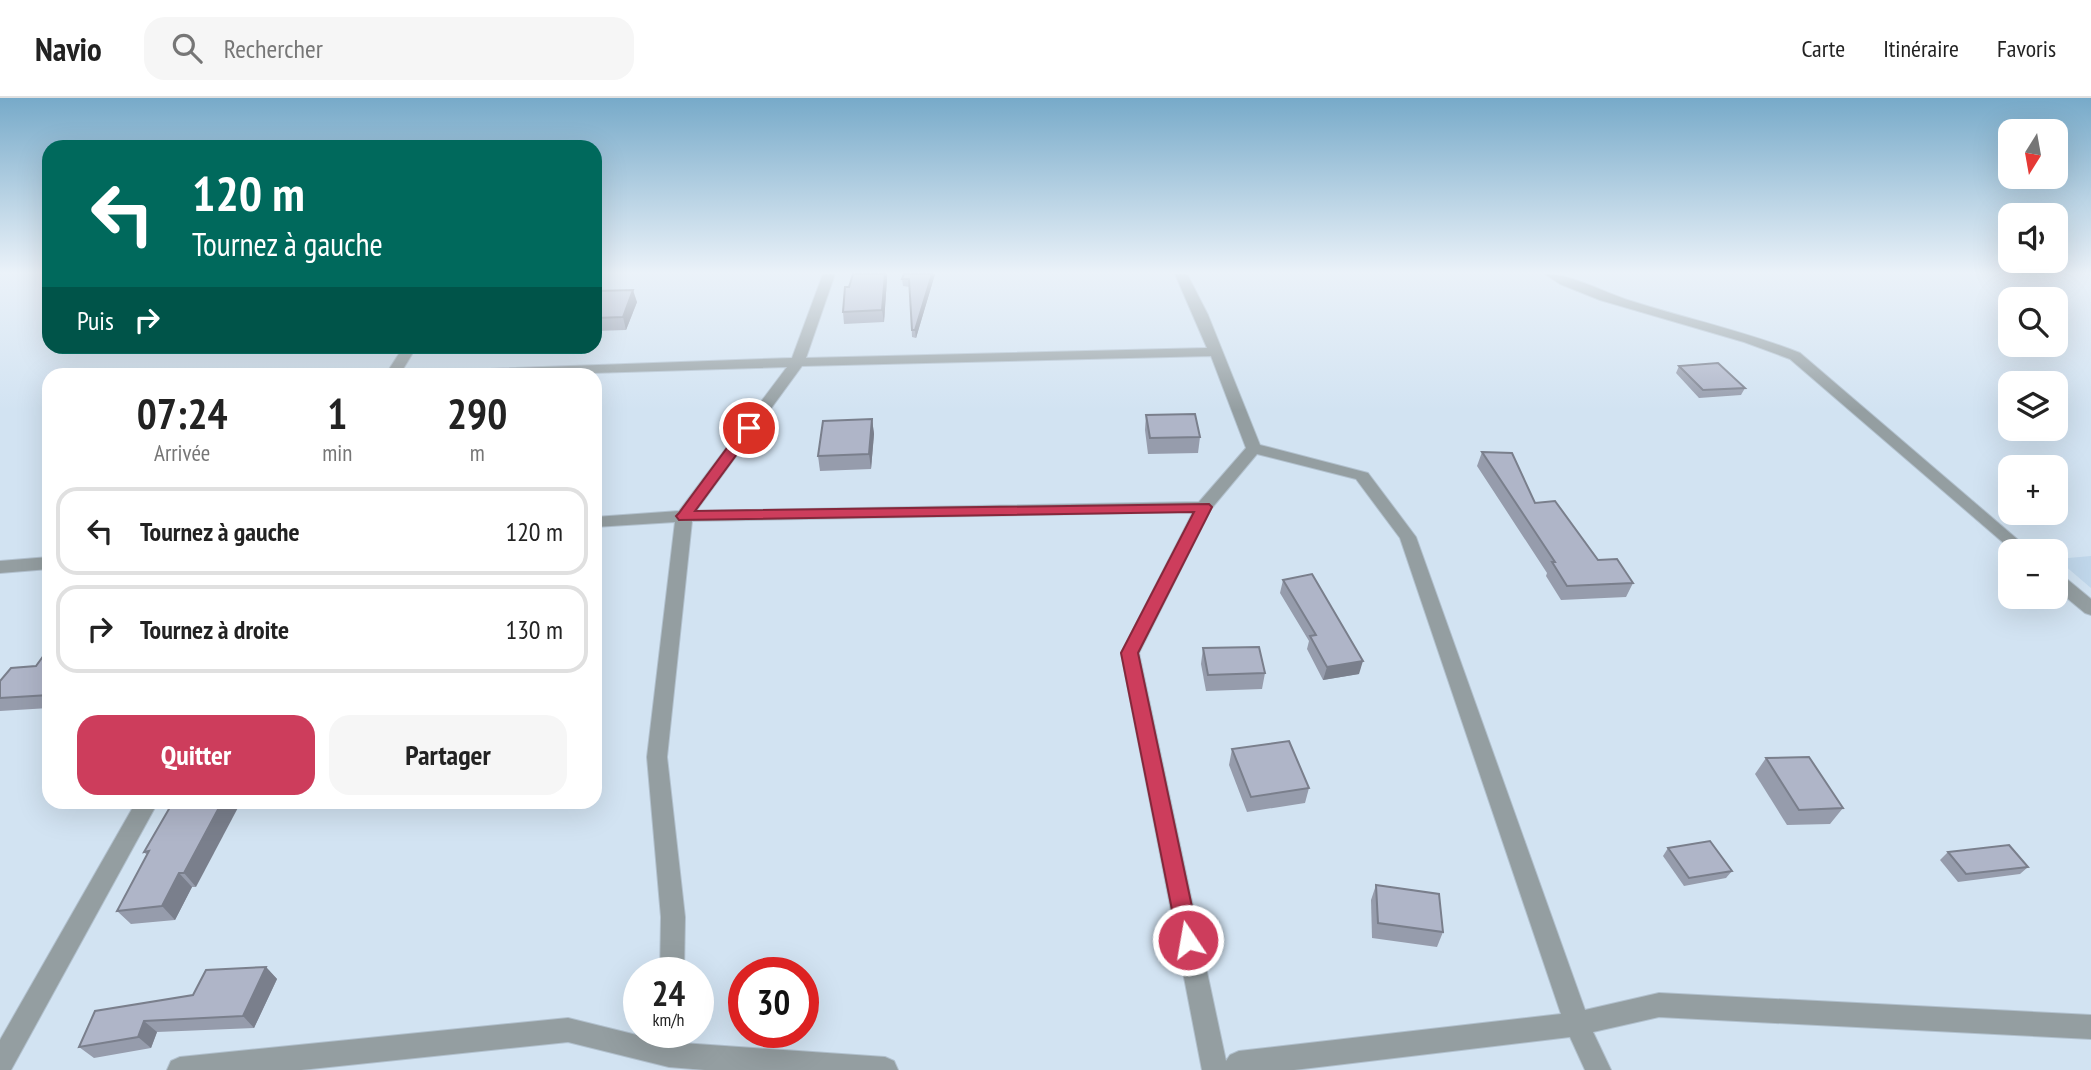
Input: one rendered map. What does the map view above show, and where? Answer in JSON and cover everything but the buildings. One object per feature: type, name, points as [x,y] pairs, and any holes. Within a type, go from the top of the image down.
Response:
[{"type":"street","points":[[672,957],[673,917],[657,757],[684,516],[798,362],[813,319]]},
{"type":"street","points":[[1203,319],[1254,448]]},
{"type":"street","points":[[1679,319],[1769,345],[1795,356],[2009,539]]},
{"type":"street","points":[[602,369],[1215,352]]},
{"type":"street","points":[[1215,1070],[1130,653],[1204,507],[1254,448]]},
{"type":"street","points":[[1254,448],[1362,476],[1408,537],[1577,1024],[1598,1070]]},
{"type":"street","points":[[602,522],[684,516],[1204,507]]},
{"type":"street","points":[[0,567],[42,564]]},
{"type":"street","points":[[2068,589],[2091,609]]},
{"type":"street","points":[[0,1065],[142,809]]},
{"type":"street","points":[[1236,1070],[1239,1064],[1577,1024],[1659,1005],[2091,1027]]},
{"type":"street","points":[[180,1070],[568,1030],[623,1038]]},
{"type":"street","points":[[703,1048],[885,1070]]},
{"type":"shaded area","points":[[2091,556],[2091,588],[2068,568],[2068,558]]},
{"type":"route","points":[[749,428],[684,516],[1204,507],[1130,653],[1188,940]]}]
